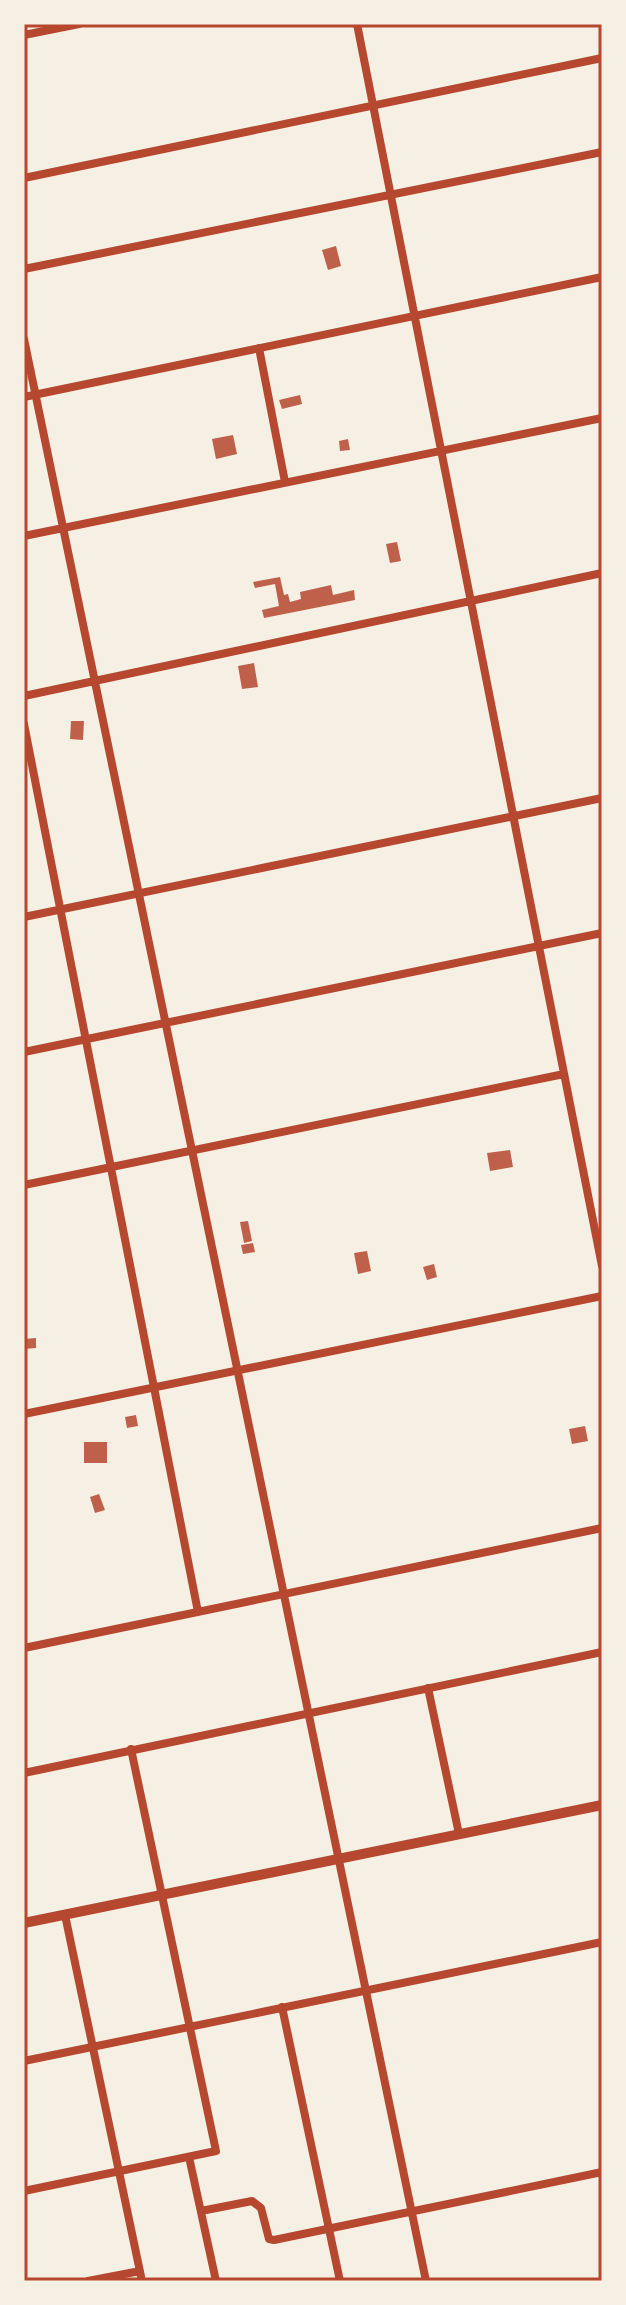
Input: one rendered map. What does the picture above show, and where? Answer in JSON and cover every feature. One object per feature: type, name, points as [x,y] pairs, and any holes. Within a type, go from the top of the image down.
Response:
[{"type":"street","points":[[24,35],[79,24]]},
{"type":"street","points":[[357,24],[602,1266]]},
{"type":"street","points":[[24,178],[602,58]]},
{"type":"street","points":[[24,269],[602,152]]},
{"type":"street","points":[[24,397],[602,277]]},
{"type":"street","points":[[24,339],[426,2281]]},
{"type":"street","points":[[259,348],[285,482]]},
{"type":"street","points":[[24,536],[602,418]]},
{"type":"street","points":[[24,696],[602,573]]},
{"type":"street","points":[[24,724],[198,1612]]},
{"type":"street","points":[[24,917],[602,798]]},
{"type":"street","points":[[24,1052],[602,933]]},
{"type":"street","points":[[24,1185],[564,1074]]},
{"type":"street","points":[[24,1414],[602,1296]]},
{"type":"street","points":[[24,1648],[602,1528]]},
{"type":"street","points":[[24,1773],[602,1652]]},
{"type":"street","points":[[428,1688],[459,1834]]},
{"type":"street","points":[[24,2191],[216,2151],[217,2147],[131,1749]]},
{"type":"street","points":[[24,1923],[602,1805]]},
{"type":"street","points":[[65,1915],[141,2276],[88,2281]]},
{"type":"street","points":[[24,2061],[602,1942]]},
{"type":"street","points":[[282,2007],[340,2281]]},
{"type":"street","points":[[189,2157],[216,2281]]},
{"type":"street","points":[[201,2211],[252,2201],[261,2208],[266,2233],[269,2239],[274,2240],[602,2172]]},
{"type":"building","points":[[336,246],[341,266],[328,270],[322,250]]},
{"type":"building","points":[[300,395],[302,404],[282,409],[279,400]]},
{"type":"building","points":[[233,435],[237,454],[216,459],[212,439]]},
{"type":"building","points":[[348,439],[350,450],[340,451],[339,441]]},
{"type":"building","points":[[397,542],[401,561],[390,563],[386,544]]},
{"type":"building","points":[[280,577],[284,595],[288,594],[290,602],[301,599],[300,592],[331,585],[333,595],[354,590],[355,600],[264,618],[262,610],[279,606],[275,584],[255,588],[253,582]]},
{"type":"building","points":[[254,663],[258,687],[242,689],[238,666]]},
{"type":"building","points":[[71,721],[84,721],[83,740],[70,739]]},
{"type":"building","points":[[510,1150],[513,1167],[490,1171],[487,1153]]},
{"type":"building","points":[[248,1221],[252,1241],[244,1243],[240,1222]]},
{"type":"building","points":[[253,1243],[255,1252],[243,1254],[241,1245]]},
{"type":"building","points":[[367,1251],[371,1271],[358,1274],[354,1253]]},
{"type":"building","points":[[434,1264],[437,1277],[427,1280],[423,1267]]},
{"type":"building","points":[[36,1338],[36,1348],[24,1349],[24,1339]]},
{"type":"building","points":[[136,1415],[138,1426],[127,1428],[125,1417]]},
{"type":"building","points":[[585,1426],[588,1441],[572,1444],[569,1429]]},
{"type":"building","points":[[84,1442],[107,1442],[107,1463],[84,1463]]},
{"type":"building","points":[[99,1494],[105,1510],[95,1513],[90,1497]]}]
